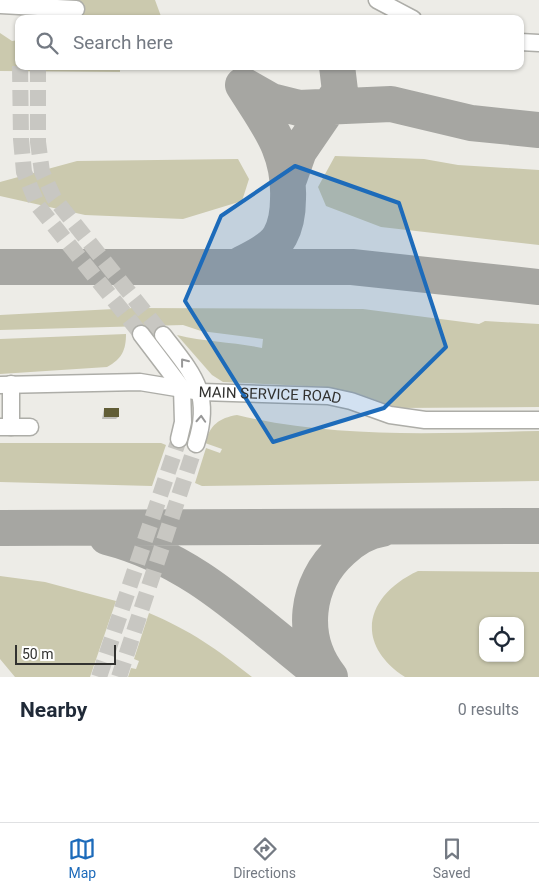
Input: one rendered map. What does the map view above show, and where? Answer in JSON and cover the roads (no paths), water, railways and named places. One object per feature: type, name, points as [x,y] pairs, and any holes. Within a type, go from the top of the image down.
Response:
[{"type":"lane","points":[[377,0],[405,15]]},
{"type":"lane","points":[[0,5],[29,15],[76,8]]},
{"type":"lane","points":[[524,42],[539,43]]},
{"type":"lane","points":[[141,334],[182,388],[183,422],[179,439]]},
{"type":"lane","points":[[163,335],[192,373],[201,392],[200,431],[196,444]]},
{"type":"lane","name":"MAIN SERVICE ROAD","points":[[6,385],[140,382],[201,392],[328,396],[351,401],[390,415],[424,420],[539,420]]},
{"type":"lane","points":[[6,385],[5,427],[30,427]]},
{"type":"tunnel","points":[[20,70],[21,139],[24,172],[38,206],[141,334]]},
{"type":"tunnel","points":[[38,70],[38,142],[42,172],[54,198],[163,335]]},
{"type":"tunnel","points":[[99,677],[179,439]]},
{"type":"tunnel","points":[[119,677],[196,444]]}]
